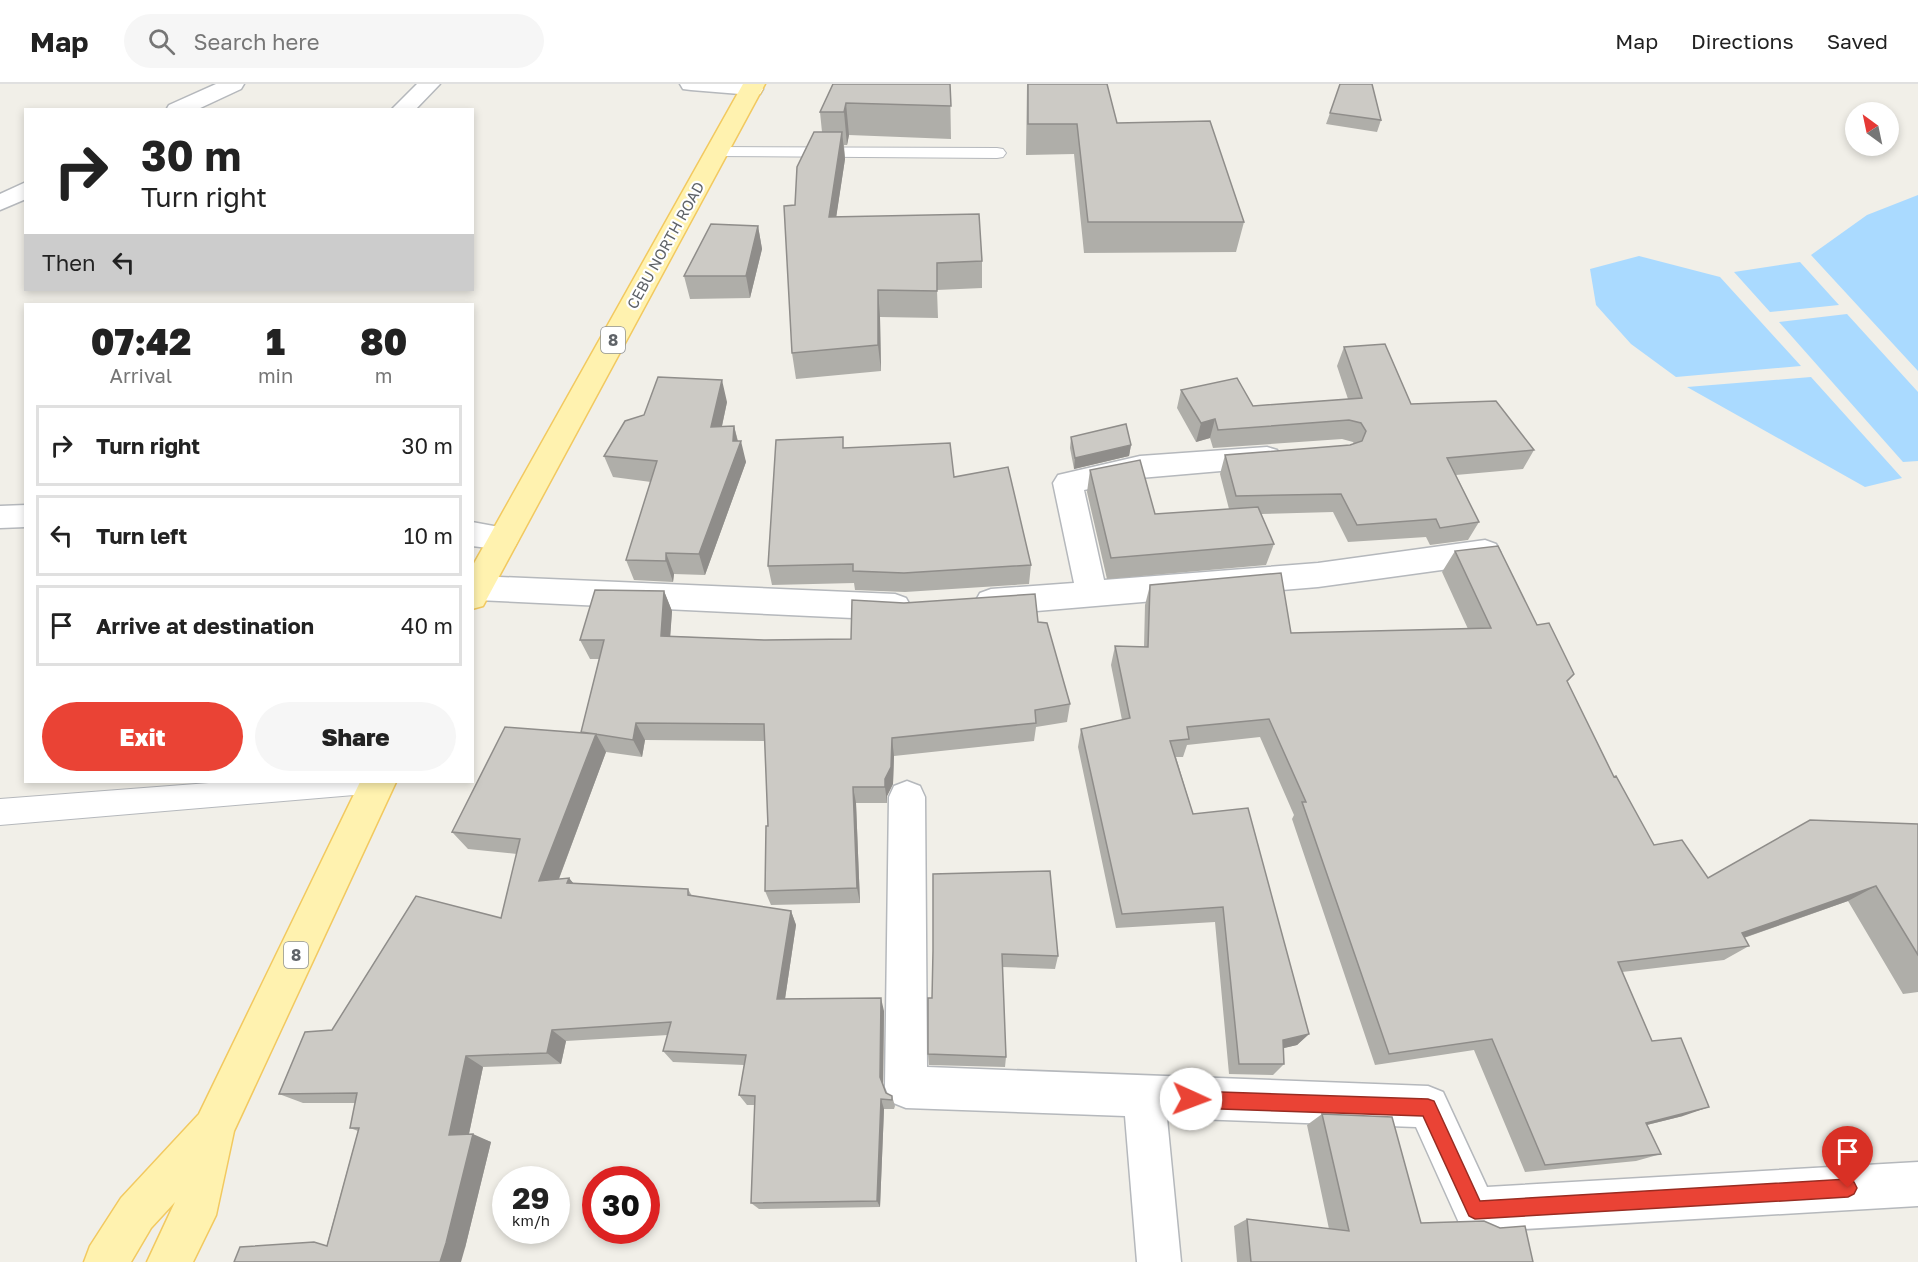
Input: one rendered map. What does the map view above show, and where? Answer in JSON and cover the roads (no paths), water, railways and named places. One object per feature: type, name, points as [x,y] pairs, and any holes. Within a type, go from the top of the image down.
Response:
[{"type":"main road","name":"CEBU NORTH ROAD","points":[[475,592],[753,86]]},
{"type":"main road","name":"8","points":[[169,1262],[194,1215],[214,1128],[378,783]]},
{"type":"main road","name":"8","points":[[106,1262],[136,1213],[214,1128]]},
{"type":"street","points":[[184,97],[233,84]]},
{"type":"street","points":[[404,108],[429,84]]},
{"type":"street","points":[[691,84],[753,86]]},
{"type":"street","points":[[0,203],[24,190]]},
{"type":"street","points":[[1092,595],[1068,483],[1140,467],[1295,455]]},
{"type":"street","points":[[0,517],[24,516]]},
{"type":"street","points":[[474,534],[504,538]]},
{"type":"street","points":[[963,603],[1092,595],[1318,575],[1485,552]]},
{"type":"street","points":[[475,592],[893,607],[928,606]]},
{"type":"street","points":[[907,796],[906,1088],[1428,1107],[1475,1210],[1918,1184]]},
{"type":"street","points":[[1144,1098],[1159,1262]]},
{"type":"lane","points":[[717,152],[997,153]]},
{"type":"lane","points":[[0,812],[354,783]]},
{"type":"water","points":[[1918,195],[1918,371],[1811,255],[1867,215]]},
{"type":"water","points":[[1639,256],[1720,277],[1801,366],[1676,377],[1631,344],[1596,305],[1590,269]]},
{"type":"water","points":[[1800,262],[1839,305],[1770,312],[1734,272]]},
{"type":"water","points":[[1847,314],[1918,392],[1918,461],[1903,462],[1779,322]]},
{"type":"water","points":[[1811,377],[1902,478],[1865,487],[1687,387]]}]
